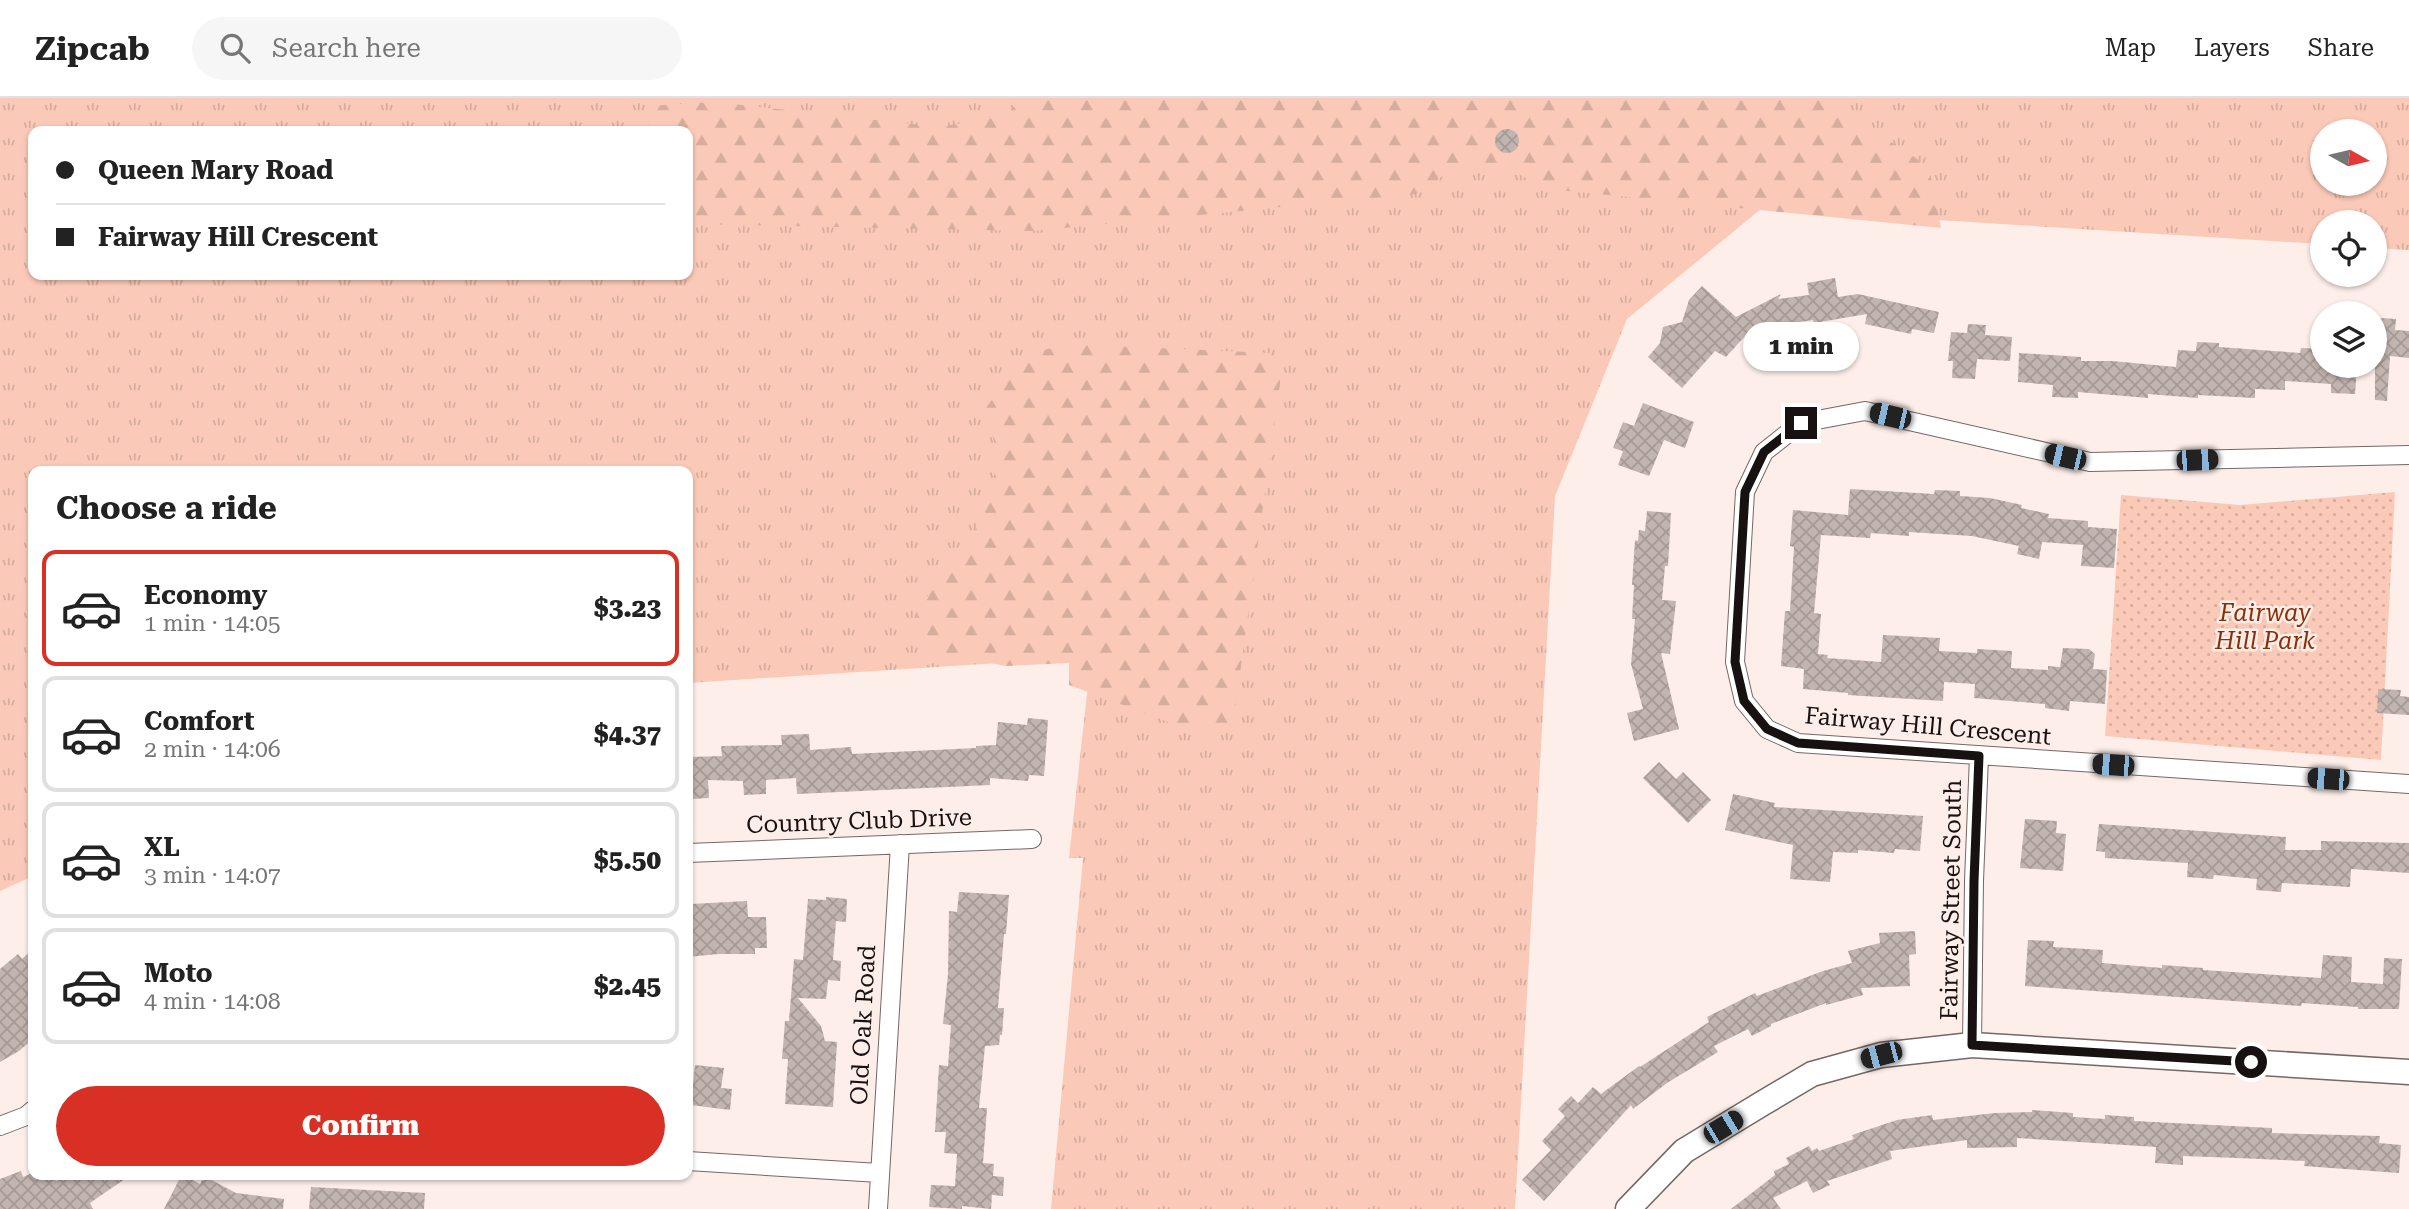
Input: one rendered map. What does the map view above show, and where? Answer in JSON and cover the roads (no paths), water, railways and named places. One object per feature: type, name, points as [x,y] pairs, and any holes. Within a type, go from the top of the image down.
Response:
[{"type":"street","name":"Fairway Hill Crescent","points":[[2409,455],[2090,463],[1865,411],[1801,423],[1764,452],[1745,492],[1735,662],[1744,701],[1767,729],[1798,743],[2409,784]]},
{"type":"street","name":"Fairway Street South","points":[[1972,1045],[1979,756]]},
{"type":"street","name":"Country Club Drive","points":[[693,853],[1032,839]]},
{"type":"street","name":"Old Oak Road","points":[[878,1209],[900,844]]},
{"type":"street","points":[[1628,1209],[1684,1151],[1812,1074],[1881,1055],[1972,1045],[2409,1072]]},
{"type":"street","points":[[0,1126],[28,1114]]},
{"type":"street","points":[[693,1161],[879,1173]]},
{"type":"park label","name":"Fairway Hill Park","points":[[2265,627]]}]
